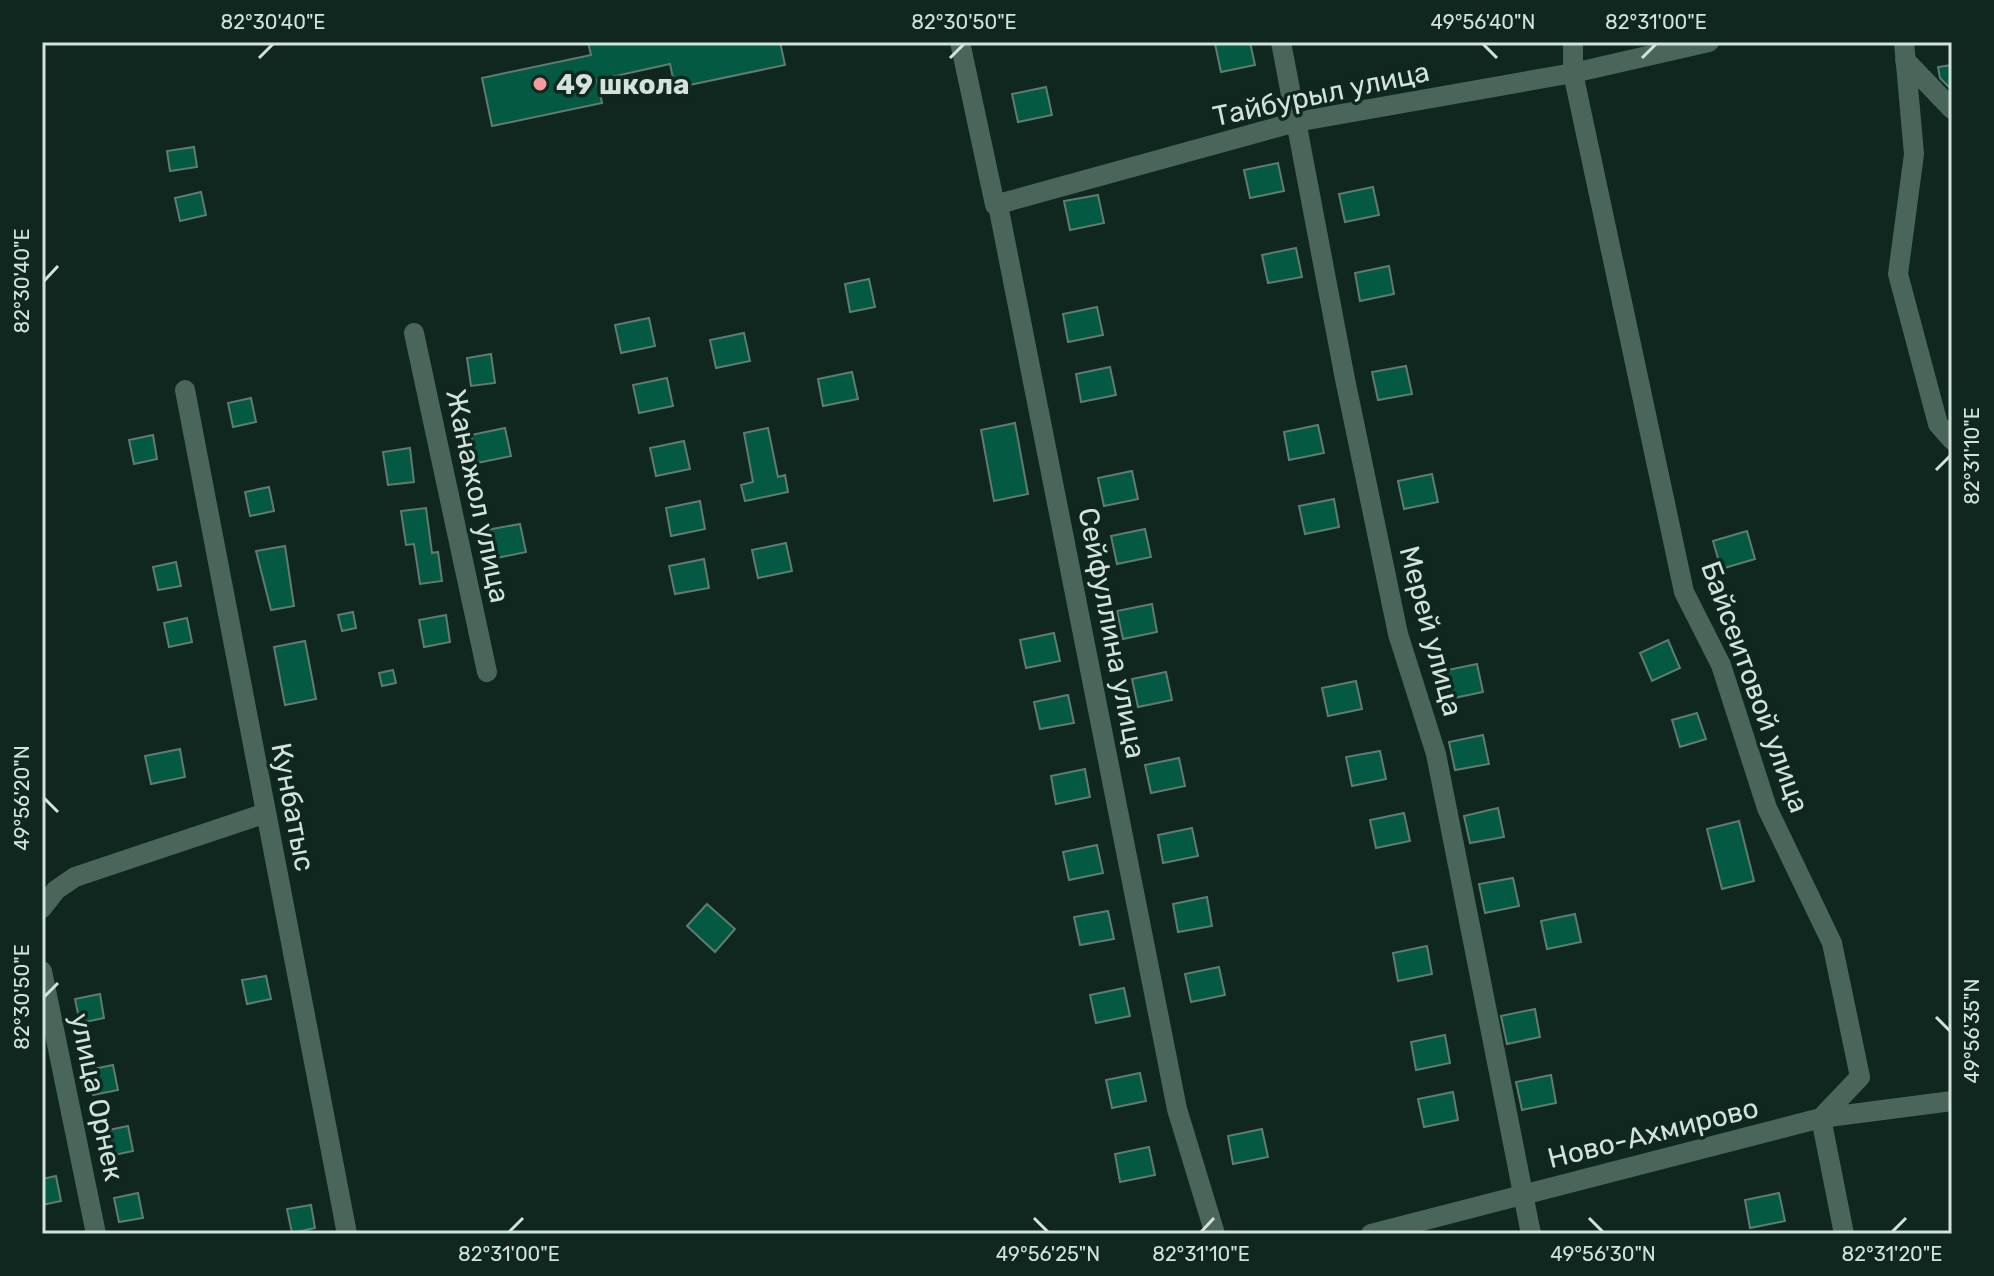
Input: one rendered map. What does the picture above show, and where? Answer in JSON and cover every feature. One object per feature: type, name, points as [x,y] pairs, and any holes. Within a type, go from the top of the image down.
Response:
[{"type":"street","name":"Сейфуллина улица","points":[[960,42],[995,205],[998,205],[1038,401],[1177,1109],[1215,1234]]},
{"type":"street","name":"Мерей улица","points":[[1281,42],[1345,379],[1398,634],[1436,754],[1531,1234]]},
{"type":"street","name":"Байсеитовой улица","points":[[1573,42],[1573,73],[1684,592],[1721,665],[1767,808],[1832,943],[1860,1077],[1821,1118]]},
{"type":"street","name":"Тайбурыл улица","points":[[995,205],[1296,122],[1573,73],[1709,42]]},
{"type":"street","points":[[1905,51],[1952,109]]},
{"type":"street","points":[[1905,51],[1914,154],[1898,274],[1938,424],[1952,440]]},
{"type":"street","name":"Жанажол улица","points":[[414,333],[487,672]]},
{"type":"street","name":"Кунбатыс","points":[[185,390],[347,1234]]},
{"type":"street","points":[[42,908],[56,890],[75,877],[266,813]]},
{"type":"street","name":"улица Орнек","points":[[42,971],[96,1234]]},
{"type":"street","name":"Ново-Ахмирово","points":[[1371,1234],[1821,1118],[1952,1101]]},
{"type":"street","points":[[1821,1118],[1844,1234]]},
{"type":"building","name":"49 школа","points":[[588,42],[780,42],[785,65],[675,88],[670,64],[597,80],[602,103],[492,126],[482,78],[591,55]]},
{"type":"building","points":[[1250,42],[1255,65],[1221,72],[1215,44]]},
{"type":"building","points":[[1952,65],[1952,90],[1940,78],[1938,67]]},
{"type":"building","points":[[1046,87],[1052,115],[1018,122],[1012,94]]},
{"type":"building","points":[[194,147],[197,167],[170,171],[167,151]]},
{"type":"building","points":[[1278,163],[1284,191],[1250,198],[1244,170]]},
{"type":"building","points":[[1373,187],[1379,215],[1345,222],[1339,194]]},
{"type":"building","points":[[201,192],[206,215],[180,221],[175,198]]},
{"type":"building","points":[[1098,195],[1104,223],[1070,230],[1064,201]]},
{"type":"building","points":[[1296,248],[1302,277],[1268,283],[1262,255]]},
{"type":"building","points":[[1389,266],[1394,294],[1360,301],[1355,273]]},
{"type":"building","points":[[869,279],[875,307],[850,312],[845,284]]},
{"type":"building","points":[[1097,307],[1103,335],[1068,342],[1063,314]]},
{"type":"building","points":[[649,318],[655,346],[621,353],[615,325]]},
{"type":"building","points":[[744,333],[750,361],[716,368],[710,340]]},
{"type":"building","points":[[491,354],[495,383],[471,386],[467,358]]},
{"type":"building","points":[[1406,366],[1412,394],[1378,400],[1372,372]]},
{"type":"building","points":[[1110,367],[1116,395],[1081,402],[1076,374]]},
{"type":"building","points":[[852,372],[858,399],[823,406],[818,379]]},
{"type":"building","points":[[667,378],[673,406],[639,413],[633,385]]},
{"type":"building","points":[[251,398],[256,422],[233,427],[228,403]]},
{"type":"building","points":[[1015,423],[1028,494],[994,501],[981,430]]},
{"type":"building","points":[[1318,425],[1324,453],[1289,460],[1284,432]]},
{"type":"building","points":[[505,428],[511,456],[477,463],[471,435]]},
{"type":"building","points":[[768,428],[778,477],[785,475],[788,492],[745,501],[741,485],[753,482],[744,433]]},
{"type":"building","points":[[153,435],[157,459],[134,464],[129,440]]},
{"type":"building","points":[[684,441],[690,469],[656,476],[650,448]]},
{"type":"building","points":[[410,448],[414,482],[388,485],[383,452]]},
{"type":"building","points":[[1132,471],[1138,499],[1104,506],[1098,478]]},
{"type":"building","points":[[1432,474],[1438,502],[1404,509],[1398,481]]},
{"type":"building","points":[[269,487],[274,511],[250,516],[245,492]]},
{"type":"building","points":[[1334,499],[1339,527],[1305,534],[1299,506]]},
{"type":"building","points":[[700,501],[705,529],[671,536],[666,508]]},
{"type":"building","points":[[426,508],[432,553],[438,552],[442,581],[420,584],[414,544],[406,545],[401,511]]},
{"type":"building","points":[[520,524],[526,552],[492,559],[486,530]]},
{"type":"building","points":[[1145,529],[1151,557],[1117,564],[1111,536]]},
{"type":"building","points":[[1747,531],[1755,559],[1721,569],[1713,541]]},
{"type":"building","points":[[786,543],[792,571],[758,578],[752,550]]},
{"type":"building","points":[[285,546],[294,606],[271,610],[256,551]]},
{"type":"building","points":[[704,559],[709,588],[675,594],[669,566]]},
{"type":"building","points":[[176,562],[181,586],[158,590],[153,567]]},
{"type":"building","points":[[1152,604],[1157,632],[1123,639],[1117,611]]},
{"type":"building","points":[[353,612],[356,628],[342,631],[338,615]]},
{"type":"building","points":[[446,615],[450,642],[424,647],[419,620]]},
{"type":"building","points":[[187,618],[192,642],[169,647],[164,623]]},
{"type":"building","points":[[1054,633],[1060,661],[1026,668],[1020,640]]},
{"type":"building","points":[[1668,640],[1680,668],[1652,681],[1640,653]]},
{"type":"building","points":[[305,641],[316,699],[285,705],[274,647]]},
{"type":"building","points":[[1477,664],[1483,692],[1449,699],[1443,671]]},
{"type":"building","points":[[393,670],[396,683],[382,686],[379,673]]},
{"type":"building","points":[[1166,672],[1172,700],[1138,707],[1132,679]]},
{"type":"building","points":[[1356,681],[1362,709],[1328,716],[1322,688]]},
{"type":"building","points":[[1068,695],[1074,723],[1040,729],[1034,702]]},
{"type":"building","points":[[1697,713],[1706,739],[1680,747],[1672,720]]},
{"type":"building","points":[[1483,735],[1489,764],[1455,770],[1449,742]]},
{"type":"building","points":[[180,749],[185,777],[151,784],[145,756]]},
{"type":"building","points":[[1380,751],[1386,779],[1352,786],[1346,757]]},
{"type":"building","points":[[1179,758],[1185,786],[1151,793],[1145,765]]},
{"type":"building","points":[[1085,769],[1090,797],[1056,804],[1051,776]]},
{"type":"building","points":[[1498,808],[1504,837],[1470,843],[1464,816]]},
{"type":"building","points":[[1404,813],[1410,841],[1376,848],[1370,820]]},
{"type":"building","points":[[1739,821],[1754,881],[1722,889],[1707,829]]},
{"type":"building","points":[[1192,828],[1198,856],[1163,863],[1158,835]]},
{"type":"building","points":[[1097,845],[1103,873],[1069,880],[1063,852]]},
{"type":"building","points":[[1513,878],[1519,906],[1485,913],[1479,884]]},
{"type":"building","points":[[1207,897],[1212,926],[1178,932],[1173,904]]},
{"type":"building","points":[[707,904],[735,929],[715,952],[687,926]]},
{"type":"building","points":[[1108,911],[1114,939],[1080,945],[1074,917]]},
{"type":"building","points":[[1575,914],[1581,942],[1547,949],[1541,921]]},
{"type":"building","points":[[1427,946],[1432,974],[1398,981],[1393,953]]},
{"type":"building","points":[[1219,967],[1225,995],[1191,1002],[1185,974]]},
{"type":"building","points":[[266,976],[271,999],[247,1004],[242,980]]},
{"type":"building","points":[[1124,988],[1130,1016],[1096,1023],[1090,995]]},
{"type":"building","points":[[100,994],[104,1018],[80,1023],[75,999]]},
{"type":"building","points":[[1535,1009],[1540,1037],[1507,1044],[1501,1016]]},
{"type":"building","points":[[1445,1035],[1450,1063],[1416,1070],[1411,1042]]},
{"type":"building","points":[[113,1065],[118,1090],[93,1095],[88,1070]]},
{"type":"building","points":[[1140,1073],[1146,1101],[1112,1108],[1106,1080]]},
{"type":"building","points":[[1551,1075],[1556,1103],[1522,1110],[1516,1082]]},
{"type":"building","points":[[1453,1092],[1458,1120],[1424,1127],[1418,1099]]},
{"type":"building","points":[[128,1126],[133,1151],[109,1156],[104,1131]]},
{"type":"building","points":[[1262,1129],[1268,1157],[1233,1164],[1228,1136]]},
{"type":"building","points":[[1149,1147],[1155,1175],[1120,1182],[1115,1154]]},
{"type":"building","points":[[56,1176],[61,1201],[42,1205],[42,1179]]},
{"type":"building","points":[[138,1193],[143,1218],[119,1222],[114,1198]]},
{"type":"building","points":[[1779,1193],[1785,1221],[1750,1228],[1745,1200]]},
{"type":"building","points":[[311,1205],[315,1228],[292,1233],[287,1209]]},
{"type":"place","name":"49 школа","points":[[540,84]]}]
